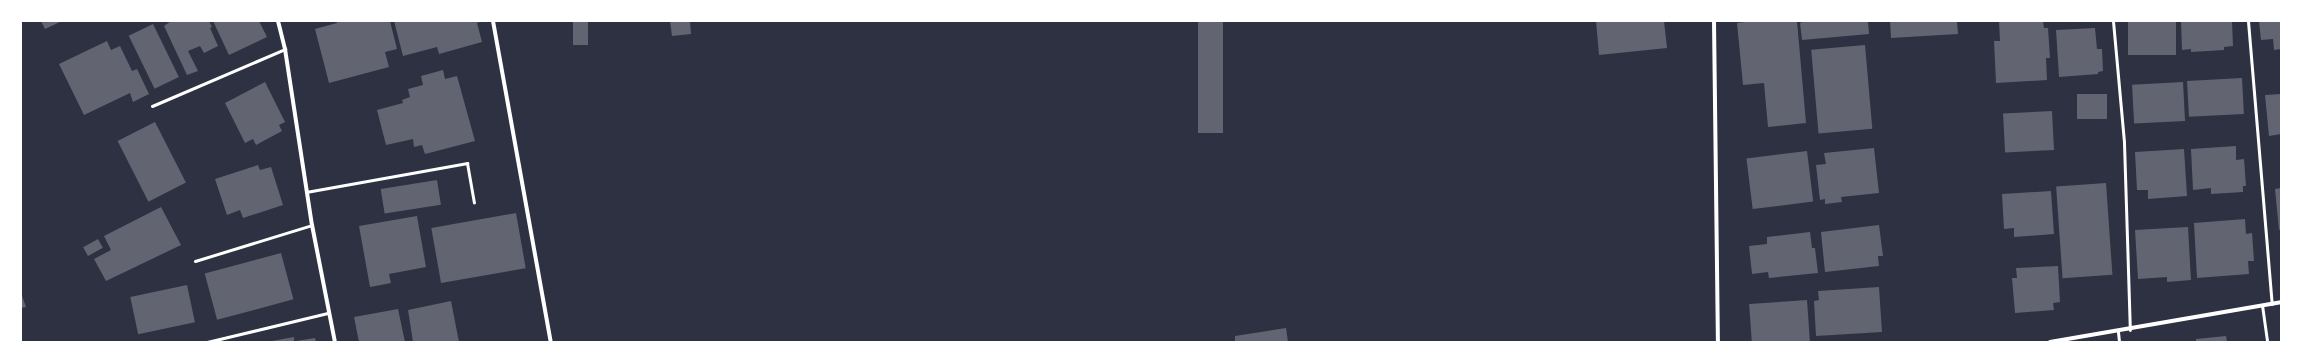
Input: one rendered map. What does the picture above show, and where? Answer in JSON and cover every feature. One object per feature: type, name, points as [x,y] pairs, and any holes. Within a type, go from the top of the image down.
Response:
[{"type":"street","points":[[278,21],[285,49],[306,192],[328,313],[335,342]]},
{"type":"street","points":[[492,21],[551,342]]},
{"type":"street","points":[[1714,21],[1718,342]]},
{"type":"street","points":[[2050,342],[2130,330],[2281,302]]},
{"type":"lane","points":[[2113,21],[2124,143],[2130,330]]},
{"type":"lane","points":[[2248,21],[2272,304]]},
{"type":"lane","points":[[152,106],[285,49]]},
{"type":"lane","points":[[306,192],[468,163],[474,202]]},
{"type":"lane","points":[[195,261],[312,225]]},
{"type":"lane","points":[[2262,305],[2267,342]]},
{"type":"lane","points":[[207,342],[328,313]]},
{"type":"lane","points":[[2118,332],[2119,342]]},
{"type":"building","points":[[41,21],[62,21],[45,29]]},
{"type":"building","points":[[171,21],[209,21],[212,27],[210,28],[218,46],[204,53],[200,46],[188,51],[198,71],[187,75],[164,26]]},
{"type":"building","points":[[213,21],[259,21],[267,37],[229,55]]},
{"type":"building","points":[[336,21],[390,21],[397,49],[385,52],[389,67],[329,83],[315,29],[337,23]]},
{"type":"building","points":[[394,21],[482,21],[477,23],[482,42],[439,54],[437,47],[403,56]]},
{"type":"building","points":[[573,21],[588,21],[588,45],[573,45]]},
{"type":"building","points":[[670,21],[690,21],[691,34],[672,36]]},
{"type":"building","points":[[1198,21],[1223,21],[1223,133],[1198,133]]},
{"type":"building","points":[[1596,21],[1664,21],[1667,48],[1599,55]]},
{"type":"building","points":[[1753,21],[1797,21],[1806,123],[1768,127],[1764,83],[1743,85],[1737,23]]},
{"type":"building","points":[[1805,21],[1868,21],[1869,34],[1802,40],[1800,23]]},
{"type":"building","points":[[1890,21],[1957,21],[1958,34],[1891,38]]},
{"type":"building","points":[[1999,21],[2043,21],[2044,28],[2048,28],[2050,58],[2046,58],[2047,80],[1996,83],[1994,41],[2000,41]]},
{"type":"building","points":[[2128,21],[2176,21],[2176,55],[2128,55]]},
{"type":"building","points":[[2181,21],[2232,21],[2233,46],[2224,47],[2224,50],[2191,52],[2191,49],[2182,50]]},
{"type":"building","points":[[2259,21],[2281,21],[2281,49],[2274,50],[2273,39],[2261,40]]},
{"type":"building","points":[[153,24],[179,77],[155,89],[129,36]]},
{"type":"building","points":[[2095,28],[2097,49],[2102,49],[2103,71],[2098,72],[2098,74],[2059,77],[2056,30]]},
{"type":"building","points":[[107,41],[111,50],[120,46],[132,71],[137,69],[149,94],[133,102],[130,93],[84,115],[59,64]]},
{"type":"building","points":[[1865,45],[1872,129],[1819,133],[1811,50]]},
{"type":"building","points":[[443,70],[445,79],[457,76],[475,141],[425,154],[422,145],[414,147],[413,139],[386,145],[377,110],[403,103],[402,100],[410,97],[408,89],[423,85],[421,76]]},
{"type":"building","points":[[2242,78],[2244,114],[2189,117],[2187,81]]},
{"type":"building","points":[[265,82],[285,122],[279,125],[282,131],[256,145],[253,139],[245,143],[225,103]]},
{"type":"building","points":[[2183,82],[2185,121],[2134,124],[2132,85]]},
{"type":"building","points":[[2077,94],[2107,94],[2107,119],[2077,119]]},
{"type":"building","points":[[2281,94],[2281,134],[2269,136],[2265,95]]},
{"type":"building","points":[[2052,111],[2054,150],[2005,153],[2003,114]]},
{"type":"building","points":[[155,122],[186,183],[148,202],[118,141]]},
{"type":"building","points":[[2236,146],[2236,160],[2244,159],[2246,186],[2243,186],[2243,192],[2211,194],[2211,188],[2193,190],[2191,149]]},
{"type":"building","points":[[1874,148],[1879,193],[1841,197],[1842,202],[1825,204],[1825,199],[1820,200],[1816,165],[1826,164],[1824,153]]},
{"type":"building","points":[[2184,149],[2187,196],[2148,199],[2148,190],[2137,190],[2135,152]]},
{"type":"building","points":[[1807,151],[1813,202],[1753,209],[1746,158]]},
{"type":"building","points":[[258,165],[260,170],[271,167],[283,205],[243,218],[240,210],[227,215],[215,179]]},
{"type":"building","points":[[437,180],[441,205],[385,214],[381,189]]},
{"type":"building","points":[[2106,183],[2112,275],[2063,278],[2056,186]]},
{"type":"building","points":[[2281,188],[2281,229],[2279,230],[2275,189]]},
{"type":"building","points":[[2051,191],[2054,234],[2014,237],[2014,228],[2004,229],[2002,194]]},
{"type":"building","points":[[161,207],[181,245],[106,281],[94,259],[111,250],[104,236]]},
{"type":"building","points":[[516,213],[526,268],[441,283],[431,228]]},
{"type":"building","points":[[417,216],[426,267],[389,274],[391,283],[370,287],[359,226]]},
{"type":"building","points":[[2245,219],[2246,234],[2252,233],[2254,261],[2248,261],[2249,274],[2197,278],[2194,223]]},
{"type":"building","points":[[1879,225],[1883,256],[1878,256],[1879,266],[1825,272],[1821,232]]},
{"type":"building","points":[[2188,227],[2191,280],[2167,282],[2167,277],[2138,279],[2135,230]]},
{"type":"building","points":[[1810,232],[1812,248],[1815,248],[1818,273],[1769,278],[1768,272],[1752,274],[1749,246],[1767,244],[1767,237]]},
{"type":"building","points":[[98,239],[103,248],[88,256],[83,247]]},
{"type":"building","points":[[281,253],[293,299],[217,320],[205,273]]},
{"type":"building","points":[[2058,266],[2060,302],[2053,303],[2054,310],[2015,313],[2012,278],[2017,278],[2016,268]]},
{"type":"building","points":[[187,285],[195,322],[138,334],[130,297]]},
{"type":"building","points":[[1879,287],[1882,332],[1816,336],[1814,301],[1819,300],[1818,291]]},
{"type":"building","points":[[21,293],[26,307],[21,308]]},
{"type":"building","points":[[1807,300],[1810,342],[1752,342],[1749,304]]},
{"type":"building","points":[[451,301],[459,342],[413,342],[408,310]]},
{"type":"building","points":[[398,309],[405,342],[359,342],[354,317]]},
{"type":"building","points":[[1286,328],[1288,342],[1235,342],[1235,336]]},
{"type":"building","points":[[2226,336],[2227,342],[2196,342],[2196,339]]},
{"type":"building","points":[[294,337],[294,342],[272,342],[272,341]]},
{"type":"building","points":[[315,338],[316,342],[296,342],[296,341]]}]
